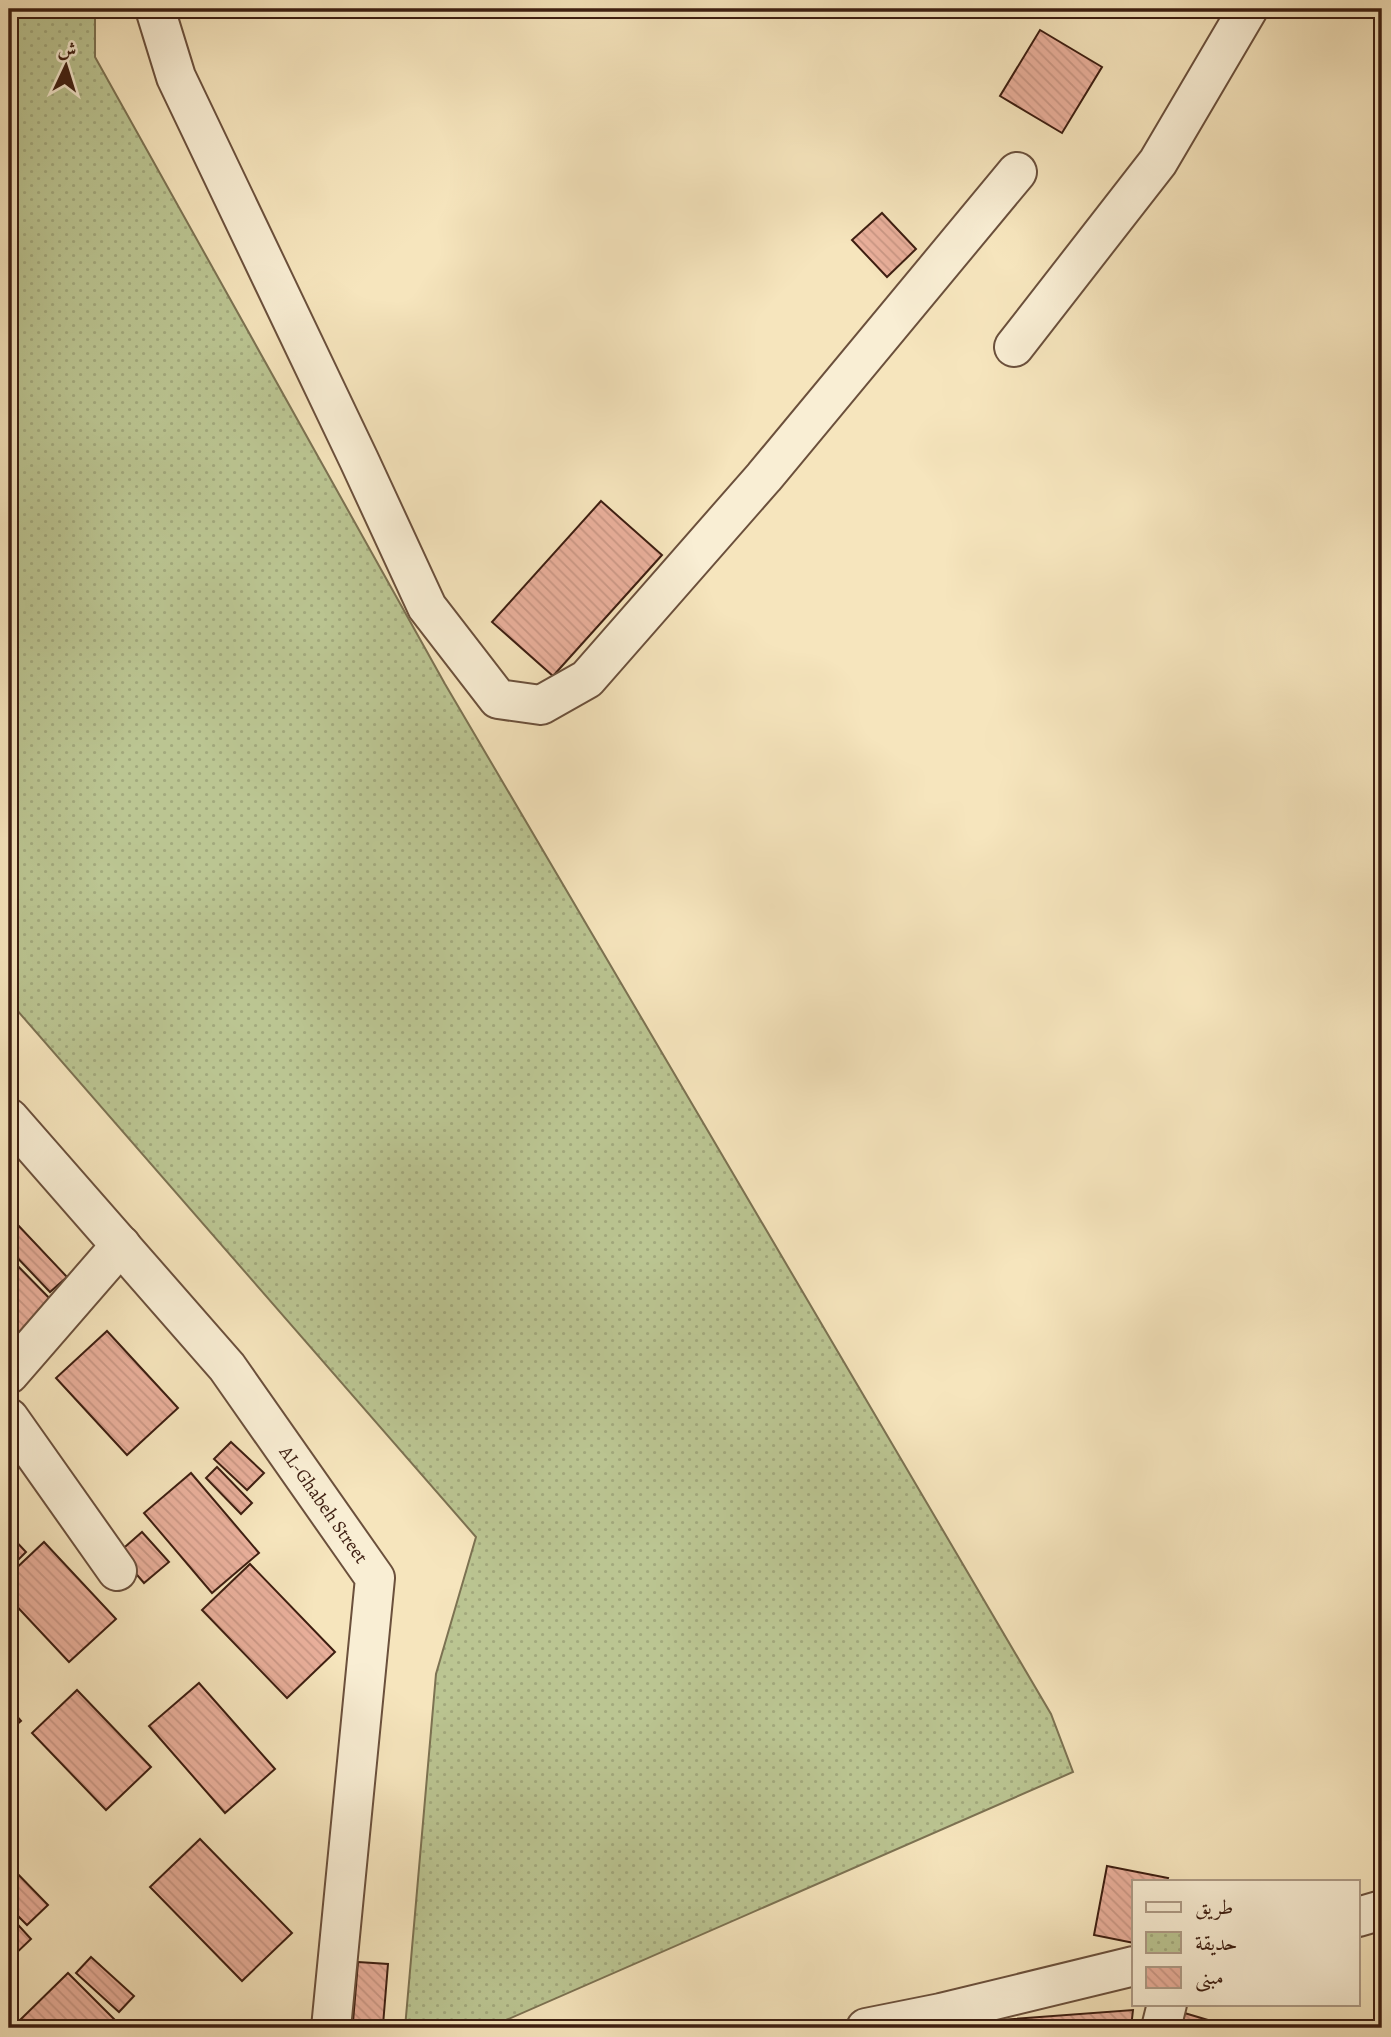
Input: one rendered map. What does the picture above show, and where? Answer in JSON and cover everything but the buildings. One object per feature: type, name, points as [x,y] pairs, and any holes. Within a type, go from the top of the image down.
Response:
[{"type":"street","points":[[155,9],[176,77],[354,447],[427,607],[498,699],[541,705],[587,679],[764,477],[1017,172]]},
{"type":"street","points":[[1014,347],[1158,162],[1248,9]]},
{"type":"street","name":"AL-Ghabeh Street","points":[[9,1118],[227,1367],[375,1578],[331,2028]]},
{"type":"street","points":[[9,1374],[121,1245]]},
{"type":"street","points":[[9,1418],[117,1571]]},
{"type":"street","points":[[1360,1916],[1382,1910]]},
{"type":"street","points":[[866,2028],[941,2013],[1132,1966]]},
{"type":"street","points":[[1161,2028],[1166,2006]]},
{"type":"green space","points":[[9,9],[95,9],[95,57],[445,684],[1051,1714],[1073,1772],[488,2028],[405,2028],[436,1674],[476,1537],[9,1001]]}]
